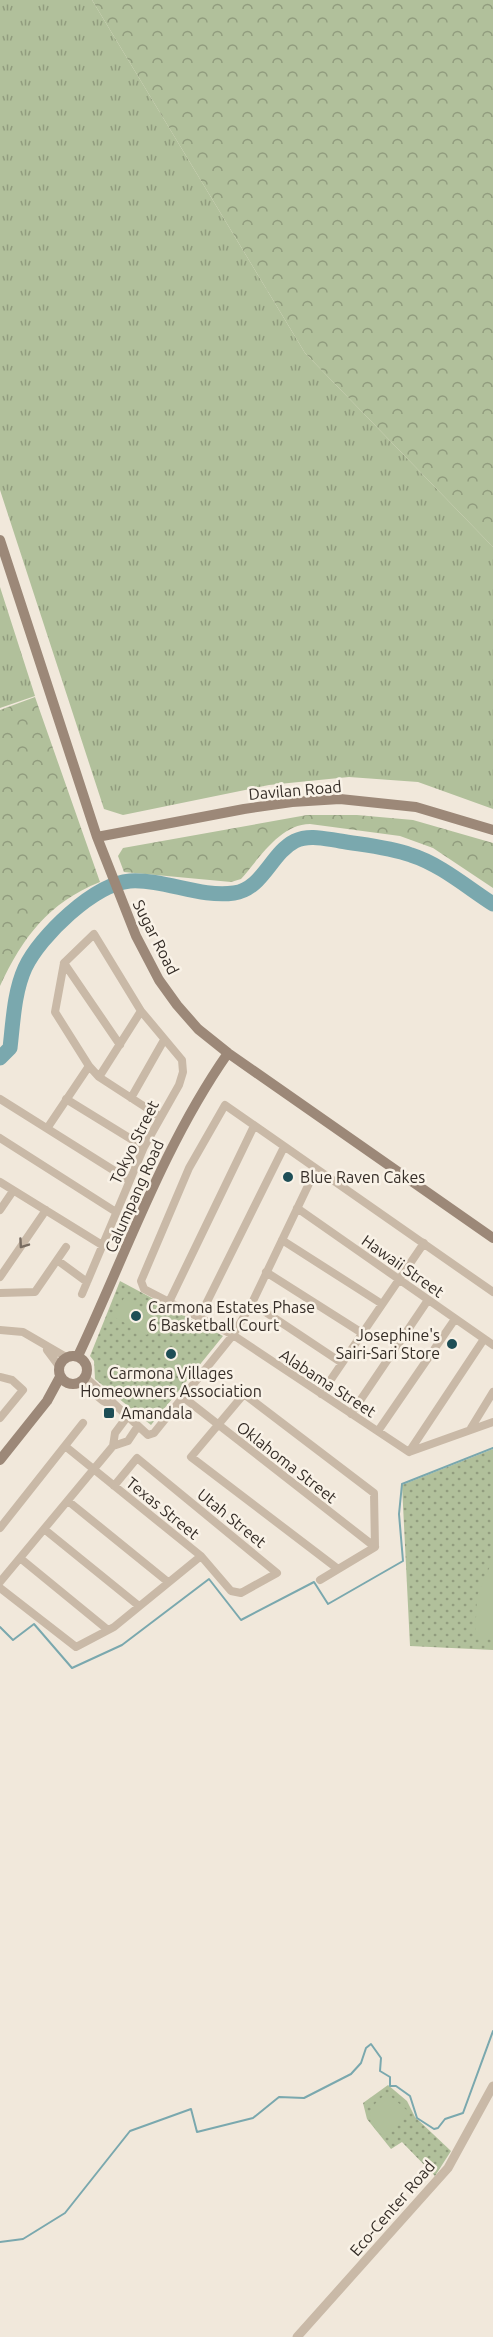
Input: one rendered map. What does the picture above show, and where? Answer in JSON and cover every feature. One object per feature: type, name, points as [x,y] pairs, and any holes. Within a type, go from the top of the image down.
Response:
[{"type":"main road","name":"Sugar Road","points":[[0,540],[108,868],[159,980],[198,1029],[228,1053],[493,1238]]},
{"type":"main road","name":"Davilan Road","points":[[97,837],[244,809],[340,799],[416,807],[493,830]]},
{"type":"main road","name":"Calumpang Road","points":[[78,1356],[171,1149],[203,1091],[228,1053]]},
{"type":"main road","points":[[0,1460],[47,1401],[62,1375],[66,1357],[78,1356],[86,1365],[83,1379],[62,1375]]},
{"type":"street","name":"Tokyo Street","points":[[64,963],[94,934],[141,1011],[182,1060],[183,1072],[179,1085],[159,1116],[144,1147],[82,1293]]},
{"type":"street","points":[[64,963],[120,1045]]},
{"type":"street","points":[[64,963],[55,1012],[89,1066],[99,1077],[159,1116]]},
{"type":"street","points":[[99,1077],[141,1011]]},
{"type":"street","points":[[131,1098],[164,1040]]},
{"type":"street","points":[[48,1127],[89,1066]]},
{"type":"street","points":[[0,1099],[48,1127],[129,1180]]},
{"type":"street","points":[[66,1099],[144,1147]]},
{"type":"street","name":"Alabama Street","points":[[254,1126],[225,1105],[189,1168],[141,1281],[144,1289],[233,1335],[409,1452]]},
{"type":"street","points":[[169,1302],[254,1126],[493,1292]]},
{"type":"street","points":[[0,1138],[116,1212]]},
{"type":"street","points":[[199,1318],[284,1147]]},
{"type":"street","points":[[83,1379],[107,1396],[115,1406],[151,1435],[233,1335],[252,1304],[316,1169]]},
{"type":"street","points":[[0,1182],[102,1245]]},
{"type":"street","points":[[0,1210],[13,1191]]},
{"type":"street","name":"Hawaii Street","points":[[297,1208],[493,1345]]},
{"type":"street","points":[[0,1276],[45,1210]]},
{"type":"street","points":[[282,1240],[382,1304]]},
{"type":"street","points":[[321,1394],[424,1243]]},
{"type":"street","points":[[0,1293],[35,1292],[66,1247]]},
{"type":"street","points":[[57,1260],[87,1282]]},
{"type":"street","points":[[266,1272],[362,1333]]},
{"type":"street","points":[[351,1414],[428,1300]]},
{"type":"street","points":[[252,1304],[342,1363]]},
{"type":"street","points":[[378,1431],[455,1319]]},
{"type":"street","points":[[0,1330],[23,1332],[66,1357]]},
{"type":"street","points":[[409,1452],[484,1339]]},
{"type":"street","points":[[43,1344],[62,1375]]},
{"type":"street","points":[[0,1377],[12,1380],[23,1390],[0,1418]]},
{"type":"street","points":[[471,1428],[493,1392]]},
{"type":"street","points":[[320,1580],[375,1547],[374,1493],[244,1394],[191,1457],[338,1569]]},
{"type":"street","name":"Oklahoma Street","points":[[183,1397],[375,1547]]},
{"type":"street","points":[[0,1582],[113,1446],[116,1433],[128,1417]]},
{"type":"street","points":[[409,1452],[493,1422]]},
{"type":"street","points":[[0,1528],[83,1423]]},
{"type":"street","points":[[113,1446],[128,1441],[138,1426]]},
{"type":"street","name":"Texas Street","points":[[65,1446],[201,1556],[231,1591],[241,1593]]},
{"type":"street","name":"Utah Street","points":[[114,1486],[137,1458],[277,1573],[241,1593]]},
{"type":"street","points":[[68,1501],[168,1582]]},
{"type":"street","points":[[44,1529],[139,1606]]},
{"type":"street","points":[[0,1588],[76,1647],[108,1630],[201,1556]]},
{"type":"street","points":[[20,1558],[108,1630]]},
{"type":"street","name":"Eco-Center Road","points":[[297,2337],[447,2168],[493,2086]]},
{"type":"green space","points":[[0,0],[92,0],[305,353],[493,547],[493,809],[418,782],[349,777],[269,785],[123,815],[104,809],[0,490]]},
{"type":"green space","points":[[92,0],[493,0],[493,547],[305,353]]},
{"type":"green space","points":[[0,587],[35,696],[0,708]]},
{"type":"green space","points":[[35,697],[100,882],[66,900],[39,924],[18,952],[0,986],[0,710]]},
{"type":"green space","points":[[307,815],[357,815],[413,820],[493,843],[493,888],[433,848],[400,836],[310,824],[289,830],[280,836],[241,879],[231,882],[124,872],[118,856],[123,848]]},
{"type":"green space","points":[[120,1281],[223,1336],[151,1425],[95,1379],[94,1361],[90,1356]]},
{"type":"green space","name":"Carmona Estates Phase 6 Basketball Court","points":[[124,1298],[158,1316],[147,1335],[114,1317]]},
{"type":"green space","points":[[493,1449],[493,1650],[410,1646],[402,1485]]},
{"type":"green space","points":[[493,1559],[493,1639],[475,1639],[477,1596]]},
{"type":"green space","points":[[388,2085],[407,2101],[415,2117],[451,2151],[435,2176],[402,2142],[391,2149],[367,2119],[363,2103]]},
{"type":"green space","points":[[387,2093],[409,2112],[388,2136],[385,2136],[375,2128],[370,2115],[374,2106]]},
{"type":"waterway","points":[[0,1058],[10,1048],[18,987],[32,955],[55,927],[85,901],[116,884],[143,881],[208,893],[234,893],[252,885],[279,854],[295,841],[318,838],[385,848],[422,859],[443,870],[493,904]]},
{"type":"waterway","points":[[0,1627],[13,1640],[34,1624],[72,1668],[122,1645],[209,1579],[241,1620],[314,1582],[328,1604],[403,1561],[399,1514],[402,1484],[493,1448]]},
{"type":"waterway","points":[[0,2242],[23,2239],[65,2213],[130,2131],[191,2109],[197,2132],[253,2118],[279,2097],[304,2098],[351,2074],[361,2063],[366,2048],[371,2044],[381,2058],[380,2071],[390,2077],[390,2086],[396,2086],[410,2096],[417,2118],[434,2129],[438,2128],[445,2119],[463,2113],[493,2031]]},
{"type":"place","name":"Blue Raven Cakes","points":[[288,1177]]},
{"type":"place","name":"Carmona Estates Phase 6 Basketball Court","points":[[136,1316]]},
{"type":"place","name":"Josephine's Sairi-Sari Store","points":[[452,1344]]},
{"type":"place","name":"Carmona Villages Homeowners Association","points":[[171,1354]]},
{"type":"place","name":"Amandala","points":[[109,1413]]}]
